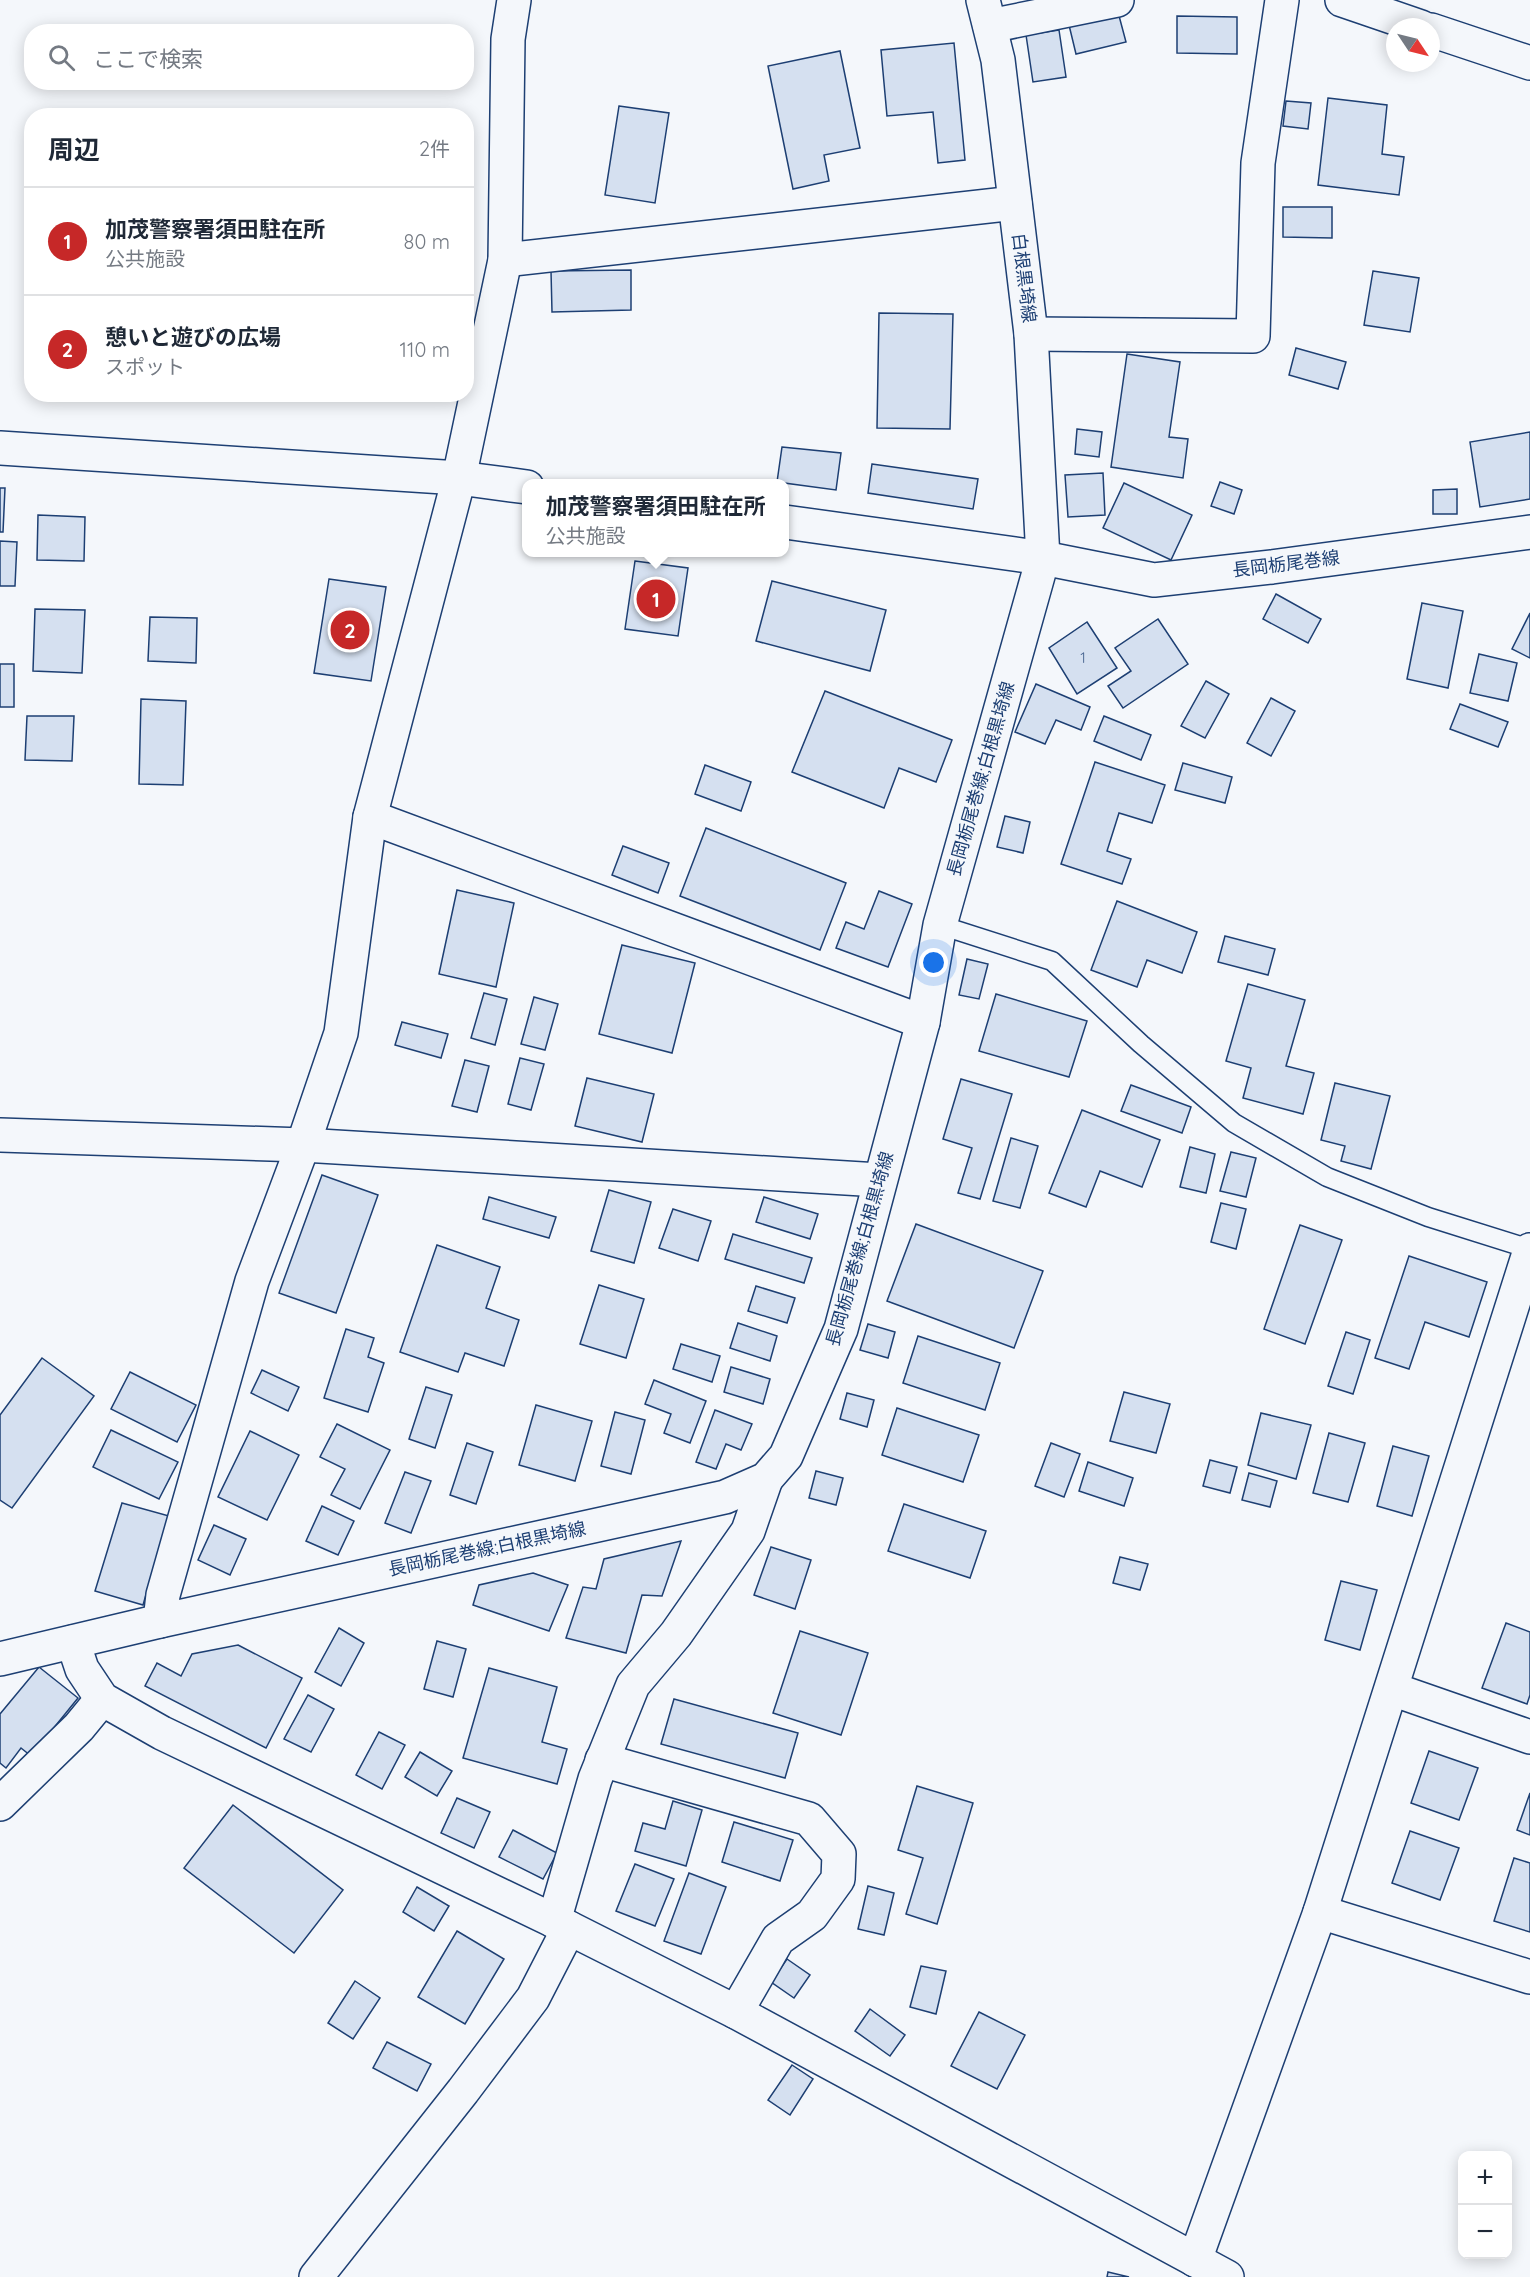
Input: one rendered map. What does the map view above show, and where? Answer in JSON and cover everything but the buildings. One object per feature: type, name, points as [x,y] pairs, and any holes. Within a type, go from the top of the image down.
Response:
[{"type":"street","points":[[160,1621],[163,1595],[252,1281],[303,1145],[341,1033],[370,817],[459,478],[505,260],[508,39],[514,0]]},
{"type":"street","points":[[986,13],[1117,0]]},
{"type":"street","points":[[1031,334],[1253,336],[1258,163],[1282,0]]},
{"type":"street","points":[[1342,0],[1395,18]]},
{"type":"street","name":"白根黒埼線","points":[[986,13],[998,60],[1031,334],[1043,558]]},
{"type":"street","points":[[1440,33],[1530,63]]},
{"type":"street","points":[[505,260],[1015,203]]},
{"type":"street","points":[[0,448],[459,478],[522,486]]},
{"type":"street","name":"長岡栃尾巻線","points":[[789,523],[1043,558],[1154,580],[1272,567],[1530,532]]},
{"type":"street","name":"長岡栃尾巻線;白根黒埼線","points":[[0,1659],[160,1621],[725,1497],[766,1479],[786,1456],[841,1329],[923,1022],[940,925],[1043,558]]},
{"type":"street","points":[[370,817],[923,1022]]},
{"type":"street","points":[[0,1136],[303,1145],[879,1180]]},
{"type":"street","points":[[1195,2260],[1320,1912],[1530,1250]]},
{"type":"street","points":[[316,2277],[463,2091],[532,1998],[561,1925],[595,1779],[633,1685],[676,1634],[748,1531],[766,1479]]},
{"type":"street","points":[[73,1642],[82,1670],[102,1699],[162,1733],[736,2012],[1227,2277]]},
{"type":"street","points":[[1392,1689],[1530,1737]]},
{"type":"street","points":[[0,1804],[79,1727],[102,1699]]},
{"type":"street","points":[[602,1760],[809,1819],[839,1854],[837,1879],[812,1915],[778,1940],[736,2012]]},
{"type":"street","points":[[1320,1912],[1530,1977]]},
{"type":"lane","points":[[940,925],[1052,961],[1141,1044],[1234,1123],[1327,1177],[1428,1217],[1530,1250]]},
{"type":"place","name":"加茂警察署須田駐在所","points":[[656,599]]},
{"type":"place","name":"憩いと遊びの広場","points":[[350,630]]}]
